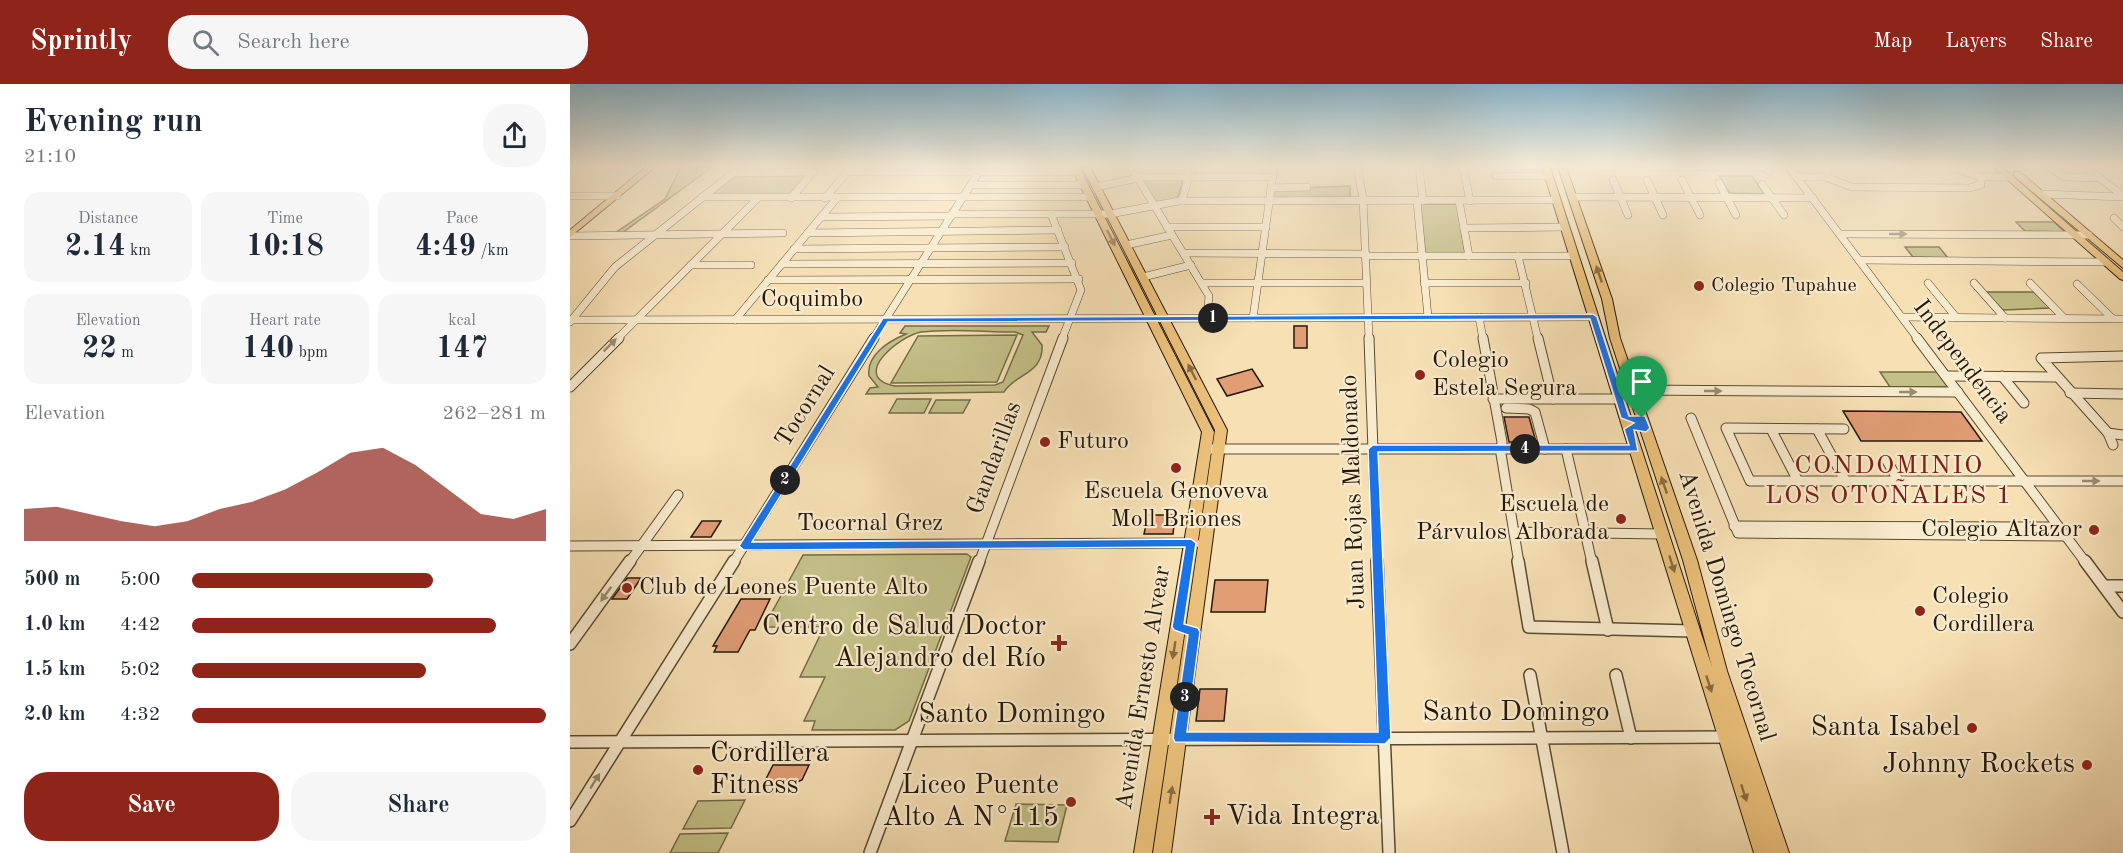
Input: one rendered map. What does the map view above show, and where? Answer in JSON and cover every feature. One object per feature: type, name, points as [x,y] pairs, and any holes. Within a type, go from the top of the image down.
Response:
[{"type":"main road","points":[[570,235],[608,203]]},
{"type":"main road","name":"Avenida Ernesto Alvear","points":[[1093,203],[1152,318],[1213,425]]},
{"type":"main road","name":"Avenida Ernesto Alvear","points":[[1104,203],[1165,318],[1213,425],[1207,543],[1162,853]]},
{"type":"main road","name":"Avenida Domingo Tocornal","points":[[1557,203],[1692,631],[1779,853]]},
{"type":"main road","name":"Avenida Domingo Tocornal","points":[[1574,203],[1607,299],[1615,338],[1699,590],[1763,853]]},
{"type":"main road","points":[[2038,203],[2123,277]]},
{"type":"main road","points":[[2051,203],[2123,265]]},
{"type":"main road","points":[[1564,225],[1580,222]]},
{"type":"main road","points":[[1627,423],[1636,426],[1644,423]]},
{"type":"main road","name":"Avenida Ernesto Alvear","points":[[1143,853],[1191,543],[1213,449]]},
{"type":"main road","points":[[1653,505],[1671,505]]},
{"type":"main road","points":[[1182,602],[1200,590]]},
{"type":"main road","points":[[1680,590],[1699,590]]},
{"type":"main road","points":[[1178,627],[1194,632]]},
{"type":"street","points":[[571,321],[607,275],[695,203]]},
{"type":"street","points":[[570,387],[753,203]]},
{"type":"street","points":[[735,320],[833,203]]},
{"type":"street","name":"Tocornal","points":[[570,821],[960,203]]},
{"type":"street","points":[[1012,214],[1018,203]]},
{"type":"street","points":[[821,217],[1110,214],[1169,203]]},
{"type":"street","points":[[1253,318],[1269,203]]},
{"type":"street","name":"Juan Rojas Maldonado","points":[[1363,203],[1389,853]]},
{"type":"street","points":[[1420,203],[1428,317]]},
{"type":"street","points":[[1459,203],[1469,256]]},
{"type":"street","points":[[1623,203],[1628,215]]},
{"type":"street","points":[[1659,203],[1664,215]]},
{"type":"street","points":[[1694,203],[1700,215]]},
{"type":"street","points":[[1730,203],[1736,215]]},
{"type":"street","points":[[1775,203],[1784,215]]},
{"type":"street","name":"Independencia","points":[[1817,203],[2123,612]]},
{"type":"street","points":[[1154,205],[1211,298],[1207,318]]},
{"type":"street","points":[[768,280],[1079,279],[1051,214]]},
{"type":"street","points":[[2123,217],[2114,218],[2123,227]]},
{"type":"street","points":[[1464,228],[1564,225]]},
{"type":"street","points":[[1167,226],[1266,227]]},
{"type":"street","points":[[808,232],[1058,230]]},
{"type":"street","points":[[989,263],[1005,231]]},
{"type":"street","points":[[570,235],[783,233]]},
{"type":"street","points":[[1840,234],[2089,236]]},
{"type":"street","points":[[1126,245],[1172,235]]},
{"type":"street","points":[[794,249],[1065,247]]},
{"type":"street","points":[[1184,253],[1574,255]]},
{"type":"street","points":[[1518,256],[1535,317],[1553,399]]},
{"type":"street","points":[[1859,260],[2106,262]]},
{"type":"street","points":[[782,264],[1072,263]]},
{"type":"street","points":[[691,265],[751,265]]},
{"type":"street","points":[[1143,277],[1191,265]]},
{"type":"street","name":"Gandarillas","points":[[870,853],[1082,290],[1079,279]]},
{"type":"street","points":[[1202,283],[1366,283]]},
{"type":"street","points":[[1424,283],[1526,283]]},
{"type":"street","points":[[1928,283],[1956,317]]},
{"type":"street","points":[[1974,283],[2005,318]]},
{"type":"street","points":[[2030,283],[2064,318]]},
{"type":"street","points":[[2077,284],[2112,318]]},
{"type":"street","points":[[1479,317],[1530,628],[1692,631]]},
{"type":"street","name":"Coquimbo","points":[[571,321],[1593,317]]},
{"type":"street","points":[[1902,317],[2123,318]]},
{"type":"street","points":[[2114,445],[2108,433],[2055,376],[2041,357],[2123,356]]},
{"type":"street","points":[[1946,376],[2055,376]]},
{"type":"street","points":[[2002,376],[2024,403]]},
{"type":"street","points":[[1632,390],[1958,392]]},
{"type":"street","points":[[2070,393],[2123,394]]},
{"type":"street","points":[[1493,399],[1619,399]]},
{"type":"street","points":[[1506,408],[1529,409],[1535,412],[1545,449]]},
{"type":"street","points":[[1691,418],[1737,533],[2063,531]]},
{"type":"street","points":[[1844,429],[1726,428],[1750,481],[2123,481]]},
{"type":"street","points":[[1771,429],[1798,482]]},
{"type":"street","points":[[1817,429],[1846,482]]},
{"type":"street","points":[[2108,433],[2123,435]]},
{"type":"street","points":[[1213,449],[1635,449]]},
{"type":"street","points":[[1566,449],[1584,526],[1591,537],[1608,630]]},
{"type":"street","points":[[1886,459],[1899,482]]},
{"type":"street","points":[[570,645],[678,495]]},
{"type":"street","points":[[1575,533],[1576,529],[1584,526]]},
{"type":"street","points":[[1514,532],[1575,533]]},
{"type":"street","points":[[1575,533],[1578,538],[1662,534]]},
{"type":"street","name":"Tocornal Grez","points":[[570,546],[1207,543]]},
{"type":"street","points":[[2104,586],[2123,586]]},
{"type":"street","points":[[1530,675],[1563,853]]},
{"type":"street","points":[[1616,675],[1631,738]]},
{"type":"street","name":"Santo Domingo","points":[[570,742],[1734,737]]},
{"type":"shaded area","points":[[659,203],[663,203],[622,233],[615,233]]},
{"type":"shaded area","points":[[1420,204],[1457,204],[1465,253],[1425,253]]},
{"type":"shaded area","points":[[2016,222],[2054,222],[2065,232],[2025,231]]},
{"type":"shaded area","points":[[1905,247],[1939,247],[1948,258],[1913,257]]},
{"type":"shaded area","points":[[1984,292],[2034,292],[2050,308],[2003,310]]},
{"type":"shaded area","points":[[905,326],[1049,326],[1046,332],[1032,332],[1042,345],[1038,362],[1004,392],[866,394],[870,388],[878,387],[869,376],[871,362],[886,345],[906,334],[900,333]],"holes":[[[968,330],[1015,332],[1023,335],[1003,382],[995,385],[895,386],[882,381],[877,374],[877,366],[891,348],[921,332]]]},
{"type":"shaded area","points":[[1017,335],[997,382],[891,383],[918,336]]},
{"type":"shaded area","points":[[1880,372],[1937,372],[1948,387],[1890,387]]},
{"type":"shaded area","points":[[897,399],[931,399],[924,413],[889,413]]},
{"type":"shaded area","points":[[936,400],[970,400],[963,413],[929,413]]},
{"type":"shaded area","points":[[967,554],[971,557],[909,721],[895,730],[812,730],[815,721],[804,721],[825,677],[800,677],[824,627],[764,627],[803,555]]},
{"type":"shaded area","points":[[745,800],[731,828],[683,829],[698,801]]},
{"type":"shaded area","points":[[1016,804],[1067,805],[1058,842],[1005,841]]},
{"type":"shaded area","points":[[728,833],[718,853],[670,853],[680,834]]},
{"type":"building","points":[[1294,326],[1307,326],[1307,348],[1294,348]]},
{"type":"building","points":[[1252,369],[1263,386],[1227,396],[1217,379]]},
{"type":"building","points":[[1843,411],[1961,412],[1982,441],[1861,441]]},
{"type":"building","points":[[1504,417],[1529,417],[1536,442],[1509,442]]},
{"type":"building","points":[[1148,515],[1175,515],[1173,534],[1144,534]]},
{"type":"building","points":[[702,521],[721,521],[711,537],[691,537]]},
{"type":"building","name":"Club de Leones Puente Alto","points":[[627,578],[641,578],[627,599],[612,599]]},
{"type":"building","points":[[1215,580],[1268,580],[1265,612],[1211,612]]},
{"type":"building","points":[[741,599],[770,599],[755,630],[750,630],[738,652],[714,652],[717,646],[713,646]]},
{"type":"building","points":[[1200,689],[1227,689],[1224,721],[1196,721]]},
{"type":"building","points":[[773,765],[809,765],[802,780],[772,793],[776,785],[763,785]]},
{"type":"place","name":"Colegio Tupahue","points":[[1699,286]]},
{"type":"place","name":"Colegio Estela Segura","points":[[1420,375]]},
{"type":"place","name":"Futuro","points":[[1045,442]]},
{"type":"place","name":"Escuela Genoveva Moll Briones","points":[[1176,468]]},
{"type":"place","name":"Escuela de Párvulos Alborada","points":[[1621,519]]},
{"type":"place","name":"Colegio Altazor","points":[[2094,530]]},
{"type":"place","name":"Club de Leones Puente Alto","points":[[627,588]]},
{"type":"place","name":"Colegio Cordillera","points":[[1920,611]]},
{"type":"place","name":"Centro de Salud Doctor Alejandro del Río","points":[[1059,643]]},
{"type":"place","name":"Santa Isabel","points":[[1972,728]]},
{"type":"place","name":"Johnny Rockets","points":[[2087,765]]},
{"type":"place","name":"Cordillera Fitness","points":[[698,770]]},
{"type":"place","name":"Liceo Puente Alto A N°115","points":[[1071,802]]},
{"type":"place","name":"Vida Integra","points":[[1212,817]]},
{"type":"district","name":"CONDOMINIO LOS OTOÑALES 1","points":[[1889,481]]},
{"type":"route","points":[[1593,317],[1625,418],[1634,420],[1642,418],[1646,428],[1636,426],[1629,429],[1635,449],[1373,449],[1385,738],[1179,738],[1194,632],[1178,627],[1191,543],[744,546],[886,319],[1593,317]]}]
